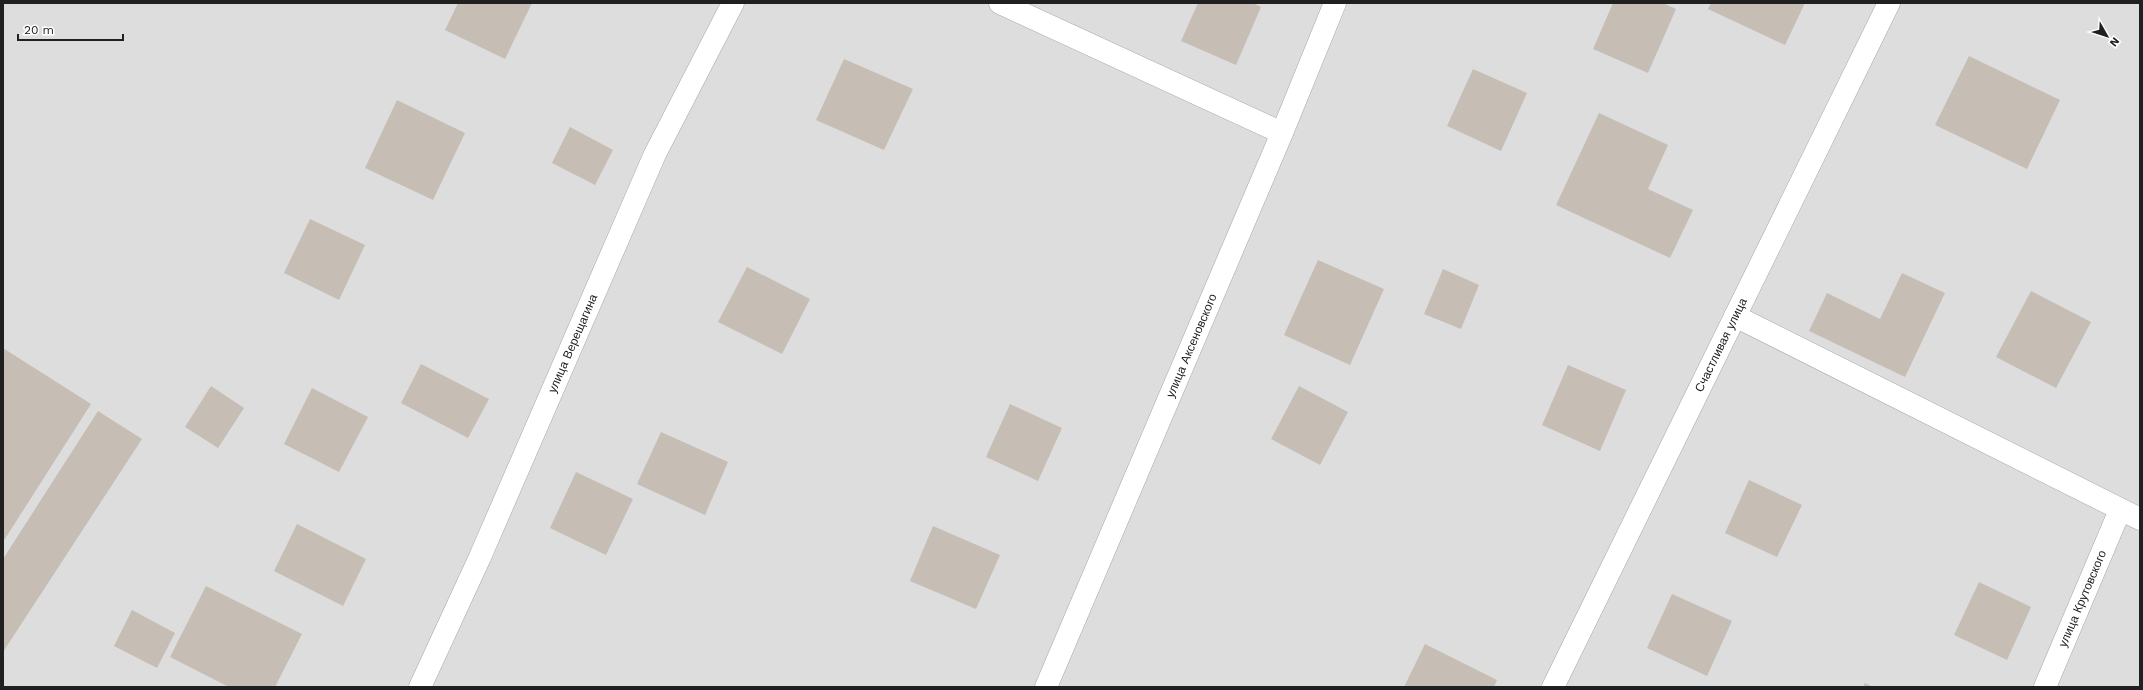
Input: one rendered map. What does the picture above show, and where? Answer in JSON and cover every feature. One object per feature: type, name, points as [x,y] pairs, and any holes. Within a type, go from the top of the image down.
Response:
[{"type":"street","name":"улица Верещагина","points":[[420,687],[480,556],[655,154],[733,3]]},
{"type":"street","points":[[1000,3],[1282,133]]},
{"type":"street","name":"улица Аксеновского","points":[[1046,687],[1282,133],[1335,3]]},
{"type":"street","name":"Счастливая улица","points":[[1553,687],[1888,3]]},
{"type":"street","points":[[1735,316],[2140,520]]},
{"type":"street","name":"улица Крутовского","points":[[2044,687],[2120,510]]},
{"type":"shaded area","points":[[3,3],[2140,3],[2140,687],[3,687]]},
{"type":"building","points":[[458,3],[532,3],[505,59],[445,30]]},
{"type":"building","points":[[1198,3],[1253,3],[1261,7],[1236,65],[1181,41]]},
{"type":"building","points":[[1613,3],[1663,3],[1676,9],[1648,73],[1593,49]]},
{"type":"building","points":[[1711,3],[1805,3],[1785,45],[1708,9]]},
{"type":"building","points":[[1969,56],[2060,100],[2027,169],[1935,125]]},
{"type":"building","points":[[844,59],[913,89],[884,150],[816,120]]},
{"type":"building","points":[[1473,69],[1527,93],[1501,151],[1447,126]]},
{"type":"building","points":[[397,100],[465,133],[433,200],[365,168]]},
{"type":"building","points":[[1599,113],[1668,145],[1648,189],[1693,210],[1670,258],[1556,205]]},
{"type":"building","points":[[570,127],[613,150],[595,185],[552,163]]},
{"type":"building","points":[[310,219],[365,245],[339,300],[284,273]]},
{"type":"building","points":[[1318,260],[1384,289],[1350,365],[1284,335]]},
{"type":"building","points":[[747,267],[810,299],[782,354],[718,322]]},
{"type":"building","points":[[1443,269],[1479,285],[1461,329],[1424,314]]},
{"type":"building","points":[[1902,273],[1945,293],[1905,377],[1809,331],[1827,293],[1880,319]]},
{"type":"building","points":[[2031,291],[2091,322],[2056,388],[1996,357]]},
{"type":"building","points":[[3,348],[91,404],[3,542]]},
{"type":"building","points":[[421,364],[489,399],[468,438],[401,403]]},
{"type":"building","points":[[1568,365],[1626,390],[1600,451],[1542,425]]},
{"type":"building","points":[[211,386],[244,408],[218,448],[185,427]]},
{"type":"building","points":[[1299,386],[1348,412],[1320,465],[1271,439]]},
{"type":"building","points":[[312,388],[368,417],[339,472],[284,444]]},
{"type":"building","points":[[1010,404],[1062,428],[1038,481],[986,457]]},
{"type":"building","points":[[98,411],[142,439],[3,652],[3,559]]},
{"type":"building","points":[[661,432],[728,462],[705,515],[637,484]]},
{"type":"building","points":[[576,472],[633,499],[606,555],[550,528]]},
{"type":"building","points":[[1749,480],[1802,505],[1777,557],[1725,533]]},
{"type":"building","points":[[297,524],[366,559],[343,606],[274,571]]},
{"type":"building","points":[[933,526],[1000,555],[976,609],[910,581]]},
{"type":"building","points":[[1979,582],[2031,607],[2007,660],[1954,635]]},
{"type":"building","points":[[206,586],[302,634],[275,687],[229,687],[170,657]]},
{"type":"building","points":[[1672,594],[1732,621],[1707,676],[1647,648]]},
{"type":"building","points":[[132,610],[175,633],[157,668],[114,646]]},
{"type":"building","points":[[1425,644],[1497,680],[1494,687],[1404,687]]},
{"type":"building","points":[[1865,683],[1873,687],[1863,687]]}]
